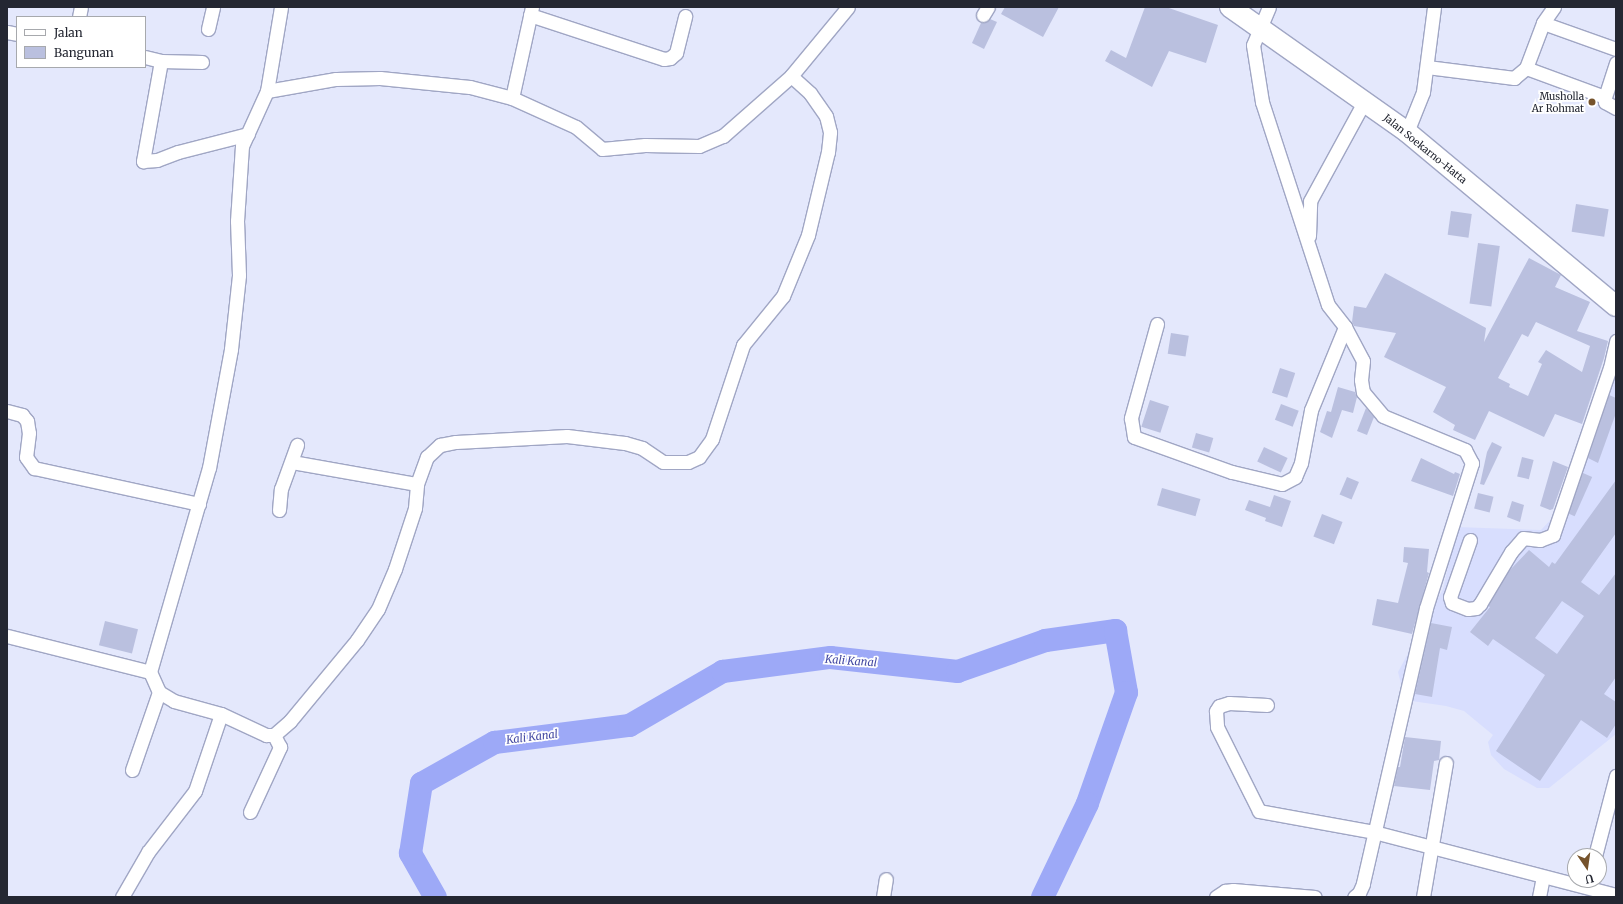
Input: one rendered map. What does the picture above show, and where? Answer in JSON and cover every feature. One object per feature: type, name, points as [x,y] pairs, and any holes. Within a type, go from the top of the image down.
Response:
[{"type":"highway","name":"Jalan Soekarno-Hatta","points":[[1230,7],[1407,132],[1591,288],[1616,306]]},
{"type":"street","points":[[208,29],[213,7]]},
{"type":"street","points":[[281,7],[267,91],[242,146],[237,221],[239,275],[231,349],[209,468],[150,672],[158,692],[174,701],[221,714],[266,735],[274,735],[290,721],[357,640],[378,609],[402,549],[415,508],[417,484],[427,457],[432,450],[456,442],[567,436],[625,443],[642,448],[663,462],[688,462],[699,457],[712,439],[743,345],[784,296],[808,236],[828,152],[830,132],[826,116],[810,93],[791,76]]},
{"type":"street","points":[[267,91],[336,79],[380,78],[470,87],[512,98],[576,127],[602,149],[637,146],[699,146],[723,136],[791,76],[848,7]]},
{"type":"street","points":[[1269,7],[1253,45],[1262,102],[1328,305],[1345,327],[1363,361],[1361,380],[1363,392],[1383,416],[1465,450],[1472,463],[1426,608],[1363,884],[1359,893],[1354,897]]},
{"type":"street","points":[[1407,132],[1423,92],[1434,7]]},
{"type":"street","points":[[1427,67],[1514,78],[1526,68],[1543,23],[1554,7]]},
{"type":"street","points":[[512,98],[531,11],[664,59],[670,58],[676,53],[685,16]]},
{"type":"street","points":[[1543,23],[1616,49]]},
{"type":"street","points":[[146,57],[161,61],[202,62]]},
{"type":"street","points":[[161,61],[142,161],[157,160],[178,152],[248,134]]},
{"type":"street","points":[[1616,63],[1605,96],[1605,102],[1616,108]]},
{"type":"street","points":[[1526,68],[1605,96]]},
{"type":"street","points":[[1309,249],[1310,201],[1364,102]]},
{"type":"street","points":[[1158,324],[1131,418],[1134,437],[1232,472],[1282,484],[1295,477],[1301,463],[1311,410],[1345,327]]},
{"type":"street","points":[[1470,540],[1450,596],[1452,603],[1468,609],[1476,608],[1480,604],[1511,552],[1523,538],[1540,540],[1553,535],[1613,370],[1616,341]]},
{"type":"street","points":[[7,411],[22,415],[27,421],[29,433],[26,457],[34,468],[199,504]]},
{"type":"street","points":[[278,510],[281,489],[297,445]]},
{"type":"street","points":[[292,462],[417,484]]},
{"type":"street","points":[[7,636],[150,672]]},
{"type":"street","points":[[132,770],[158,692]]},
{"type":"street","points":[[1267,705],[1229,703],[1219,706],[1216,711],[1218,728],[1259,811],[1374,832],[1544,876],[1567,880]]},
{"type":"street","points":[[122,897],[156,840],[195,791],[221,714]]},
{"type":"street","points":[[250,812],[280,747],[274,735]]},
{"type":"street","points":[[1423,897],[1446,763]]},
{"type":"street","points":[[1597,848],[1616,776]]},
{"type":"street","points":[[1539,897],[1544,876]]},
{"type":"street","points":[[883,897],[886,879]]},
{"type":"street","points":[[1597,888],[1616,896]]},
{"type":"street","points":[[1216,897],[1225,891],[1233,890],[1315,897]]},
{"type":"shaded area","points":[[1616,337],[1616,734],[1549,788],[1537,788],[1504,769],[1491,755],[1488,742],[1493,735],[1464,711],[1446,706],[1405,700],[1398,672],[1443,589],[1457,527],[1541,530],[1557,513]]},
{"type":"building","points":[[1005,7],[1059,7],[1043,37],[1001,14]]},
{"type":"building","points":[[1145,7],[1166,7],[1218,25],[1206,63],[1169,51],[1152,87],[1105,61],[1111,50],[1126,58]]},
{"type":"building","points":[[990,19],[997,22],[984,49],[972,43],[981,23]]},
{"type":"building","points":[[1576,204],[1609,209],[1604,237],[1572,232]]},
{"type":"building","points":[[1451,211],[1472,214],[1468,238],[1448,235]]},
{"type":"building","points":[[1478,243],[1500,246],[1491,306],[1470,303]]},
{"type":"building","points":[[1529,258],[1561,275],[1555,287],[1590,302],[1577,331],[1608,341],[1604,358],[1582,424],[1555,414],[1544,437],[1489,411],[1475,440],[1453,430],[1455,425],[1433,412],[1446,387],[1384,357],[1396,333],[1354,326],[1352,322],[1354,306],[1366,308],[1385,273],[1486,328],[1484,342]],"holes":[[[1536,322],[1590,346],[1582,372],[1546,350],[1538,362],[1542,364],[1528,396],[1509,387],[1510,384],[1498,378],[1522,334],[1528,337]]]},
{"type":"building","points":[[1171,333],[1189,336],[1185,357],[1168,354]]},
{"type":"building","points":[[1280,368],[1295,373],[1287,398],[1272,393]]},
{"type":"building","points":[[1338,387],[1355,392],[1357,397],[1353,413],[1342,410],[1332,438],[1320,432],[1327,411],[1331,412]]},
{"type":"building","points":[[1609,395],[1616,398],[1616,413],[1598,463],[1588,458]]},
{"type":"building","points":[[1150,400],[1169,406],[1160,433],[1141,427]]},
{"type":"building","points":[[1281,404],[1299,411],[1293,427],[1275,420]]},
{"type":"building","points":[[1366,408],[1374,417],[1367,435],[1357,431]]},
{"type":"building","points":[[1196,433],[1213,438],[1209,452],[1192,447]]},
{"type":"building","points":[[1492,442],[1502,447],[1484,485],[1480,484],[1487,452]]},
{"type":"building","points":[[1264,447],[1288,458],[1281,472],[1257,462]]},
{"type":"building","points":[[1522,457],[1534,460],[1529,479],[1517,476]]},
{"type":"building","points":[[1421,458],[1454,474],[1455,472],[1460,474],[1453,496],[1411,481]]},
{"type":"building","points":[[1553,461],[1568,467],[1553,509],[1550,510],[1540,506]]},
{"type":"building","points":[[1583,473],[1592,477],[1575,516],[1566,512]]},
{"type":"building","points":[[1347,477],[1359,482],[1352,500],[1340,494]]},
{"type":"building","points":[[1616,480],[1616,533],[1581,582],[1599,595],[1616,573],[1616,677],[1604,694],[1616,702],[1616,724],[1607,738],[1581,720],[1540,781],[1496,751],[1545,675],[1493,639],[1488,646],[1470,632],[1490,607],[1488,606],[1508,572],[1529,550],[1549,567],[1552,562],[1555,564]],"holes":[[[1562,601],[1584,616],[1557,654],[1535,638]]]},
{"type":"building","points":[[1162,488],[1200,499],[1195,516],[1157,505]]},
{"type":"building","points":[[1478,493],[1494,497],[1490,512],[1474,509]]},
{"type":"building","points":[[1274,495],[1291,501],[1282,527],[1265,521],[1266,518],[1245,510],[1249,500],[1270,507]]},
{"type":"building","points":[[1512,501],[1524,505],[1520,522],[1507,517]]},
{"type":"building","points":[[1322,514],[1343,522],[1334,544],[1313,536]]},
{"type":"building","points":[[1404,547],[1429,549],[1427,572],[1429,573],[1412,634],[1372,625],[1377,599],[1398,603],[1408,563],[1403,562]]},
{"type":"building","points":[[105,621],[138,629],[132,653],[99,645]]},
{"type":"building","points":[[1431,623],[1452,627],[1447,650],[1440,648],[1432,697],[1415,694]]},
{"type":"building","points":[[1405,737],[1441,741],[1439,760],[1434,761],[1430,790],[1394,786],[1398,767],[1400,767]]},
{"type":"waterway","name":"Kali Kanal","points":[[435,897],[410,853],[421,783],[494,742],[629,725],[722,671],[830,657],[957,671],[1045,640],[1115,630],[1126,692],[1087,803],[1042,897]]},
{"type":"place","name":"Musholla Ar Rohmat","points":[[1592,102]]}]
